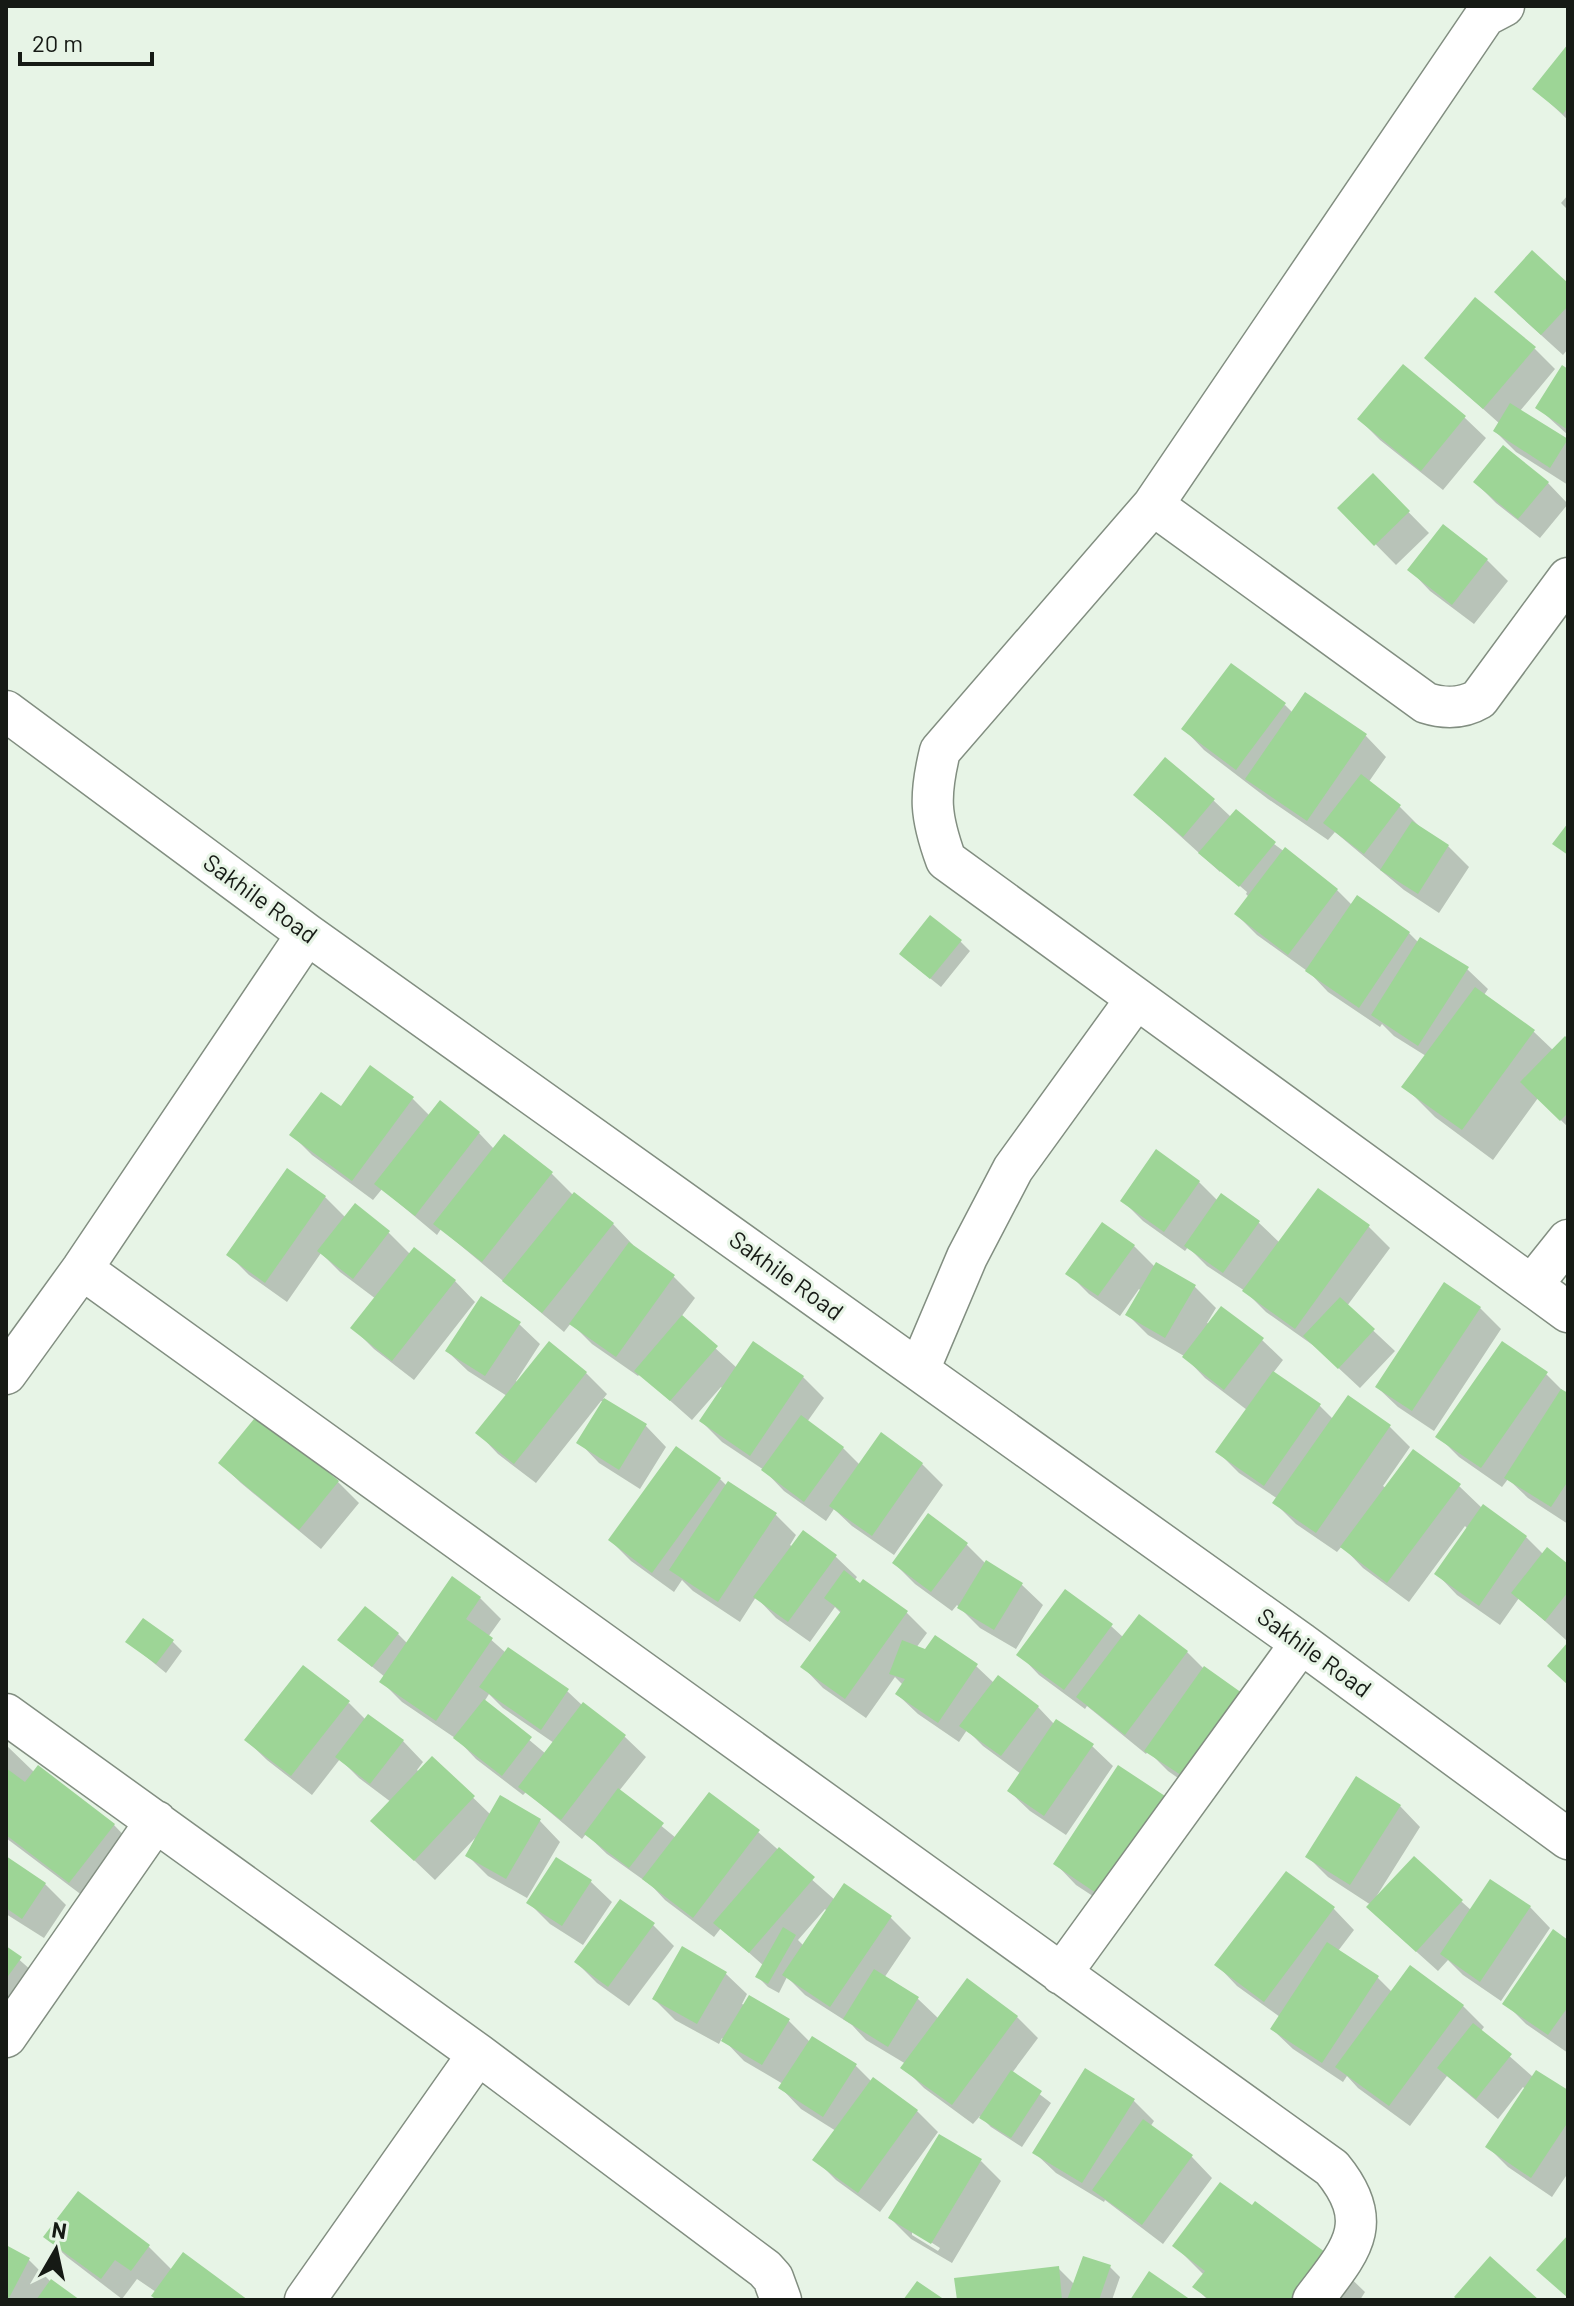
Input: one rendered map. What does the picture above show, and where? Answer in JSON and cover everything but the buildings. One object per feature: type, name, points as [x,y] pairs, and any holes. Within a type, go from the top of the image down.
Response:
[{"type":"street","points":[[1504,6],[1485,16],[1153,505],[940,751],[933,781],[933,824],[946,860],[1568,1312]]},
{"type":"street","points":[[1153,505],[1426,703],[1443,708],[1468,705],[1479,699],[1568,578]]},
{"type":"street","name":"Sakhile Road","points":[[6,711],[307,934],[1301,1643],[1568,1839]]},
{"type":"street","points":[[6,1374],[82,1269],[307,934]]},
{"type":"street","points":[[919,1370],[967,1257],[1013,1169],[1136,999]]},
{"type":"street","points":[[1532,1285],[1568,1240]]},
{"type":"street","points":[[82,1269],[1332,2168],[1350,2190],[1356,2210],[1355,2231],[1348,2253],[1313,2300]]},
{"type":"street","points":[[1061,1974],[1301,1643]]},
{"type":"street","points":[[6,1714],[478,2054],[765,2269],[773,2278],[781,2300]]},
{"type":"street","points":[[6,2037],[156,1821]]},
{"type":"street","points":[[305,2300],[478,2054]]}]
